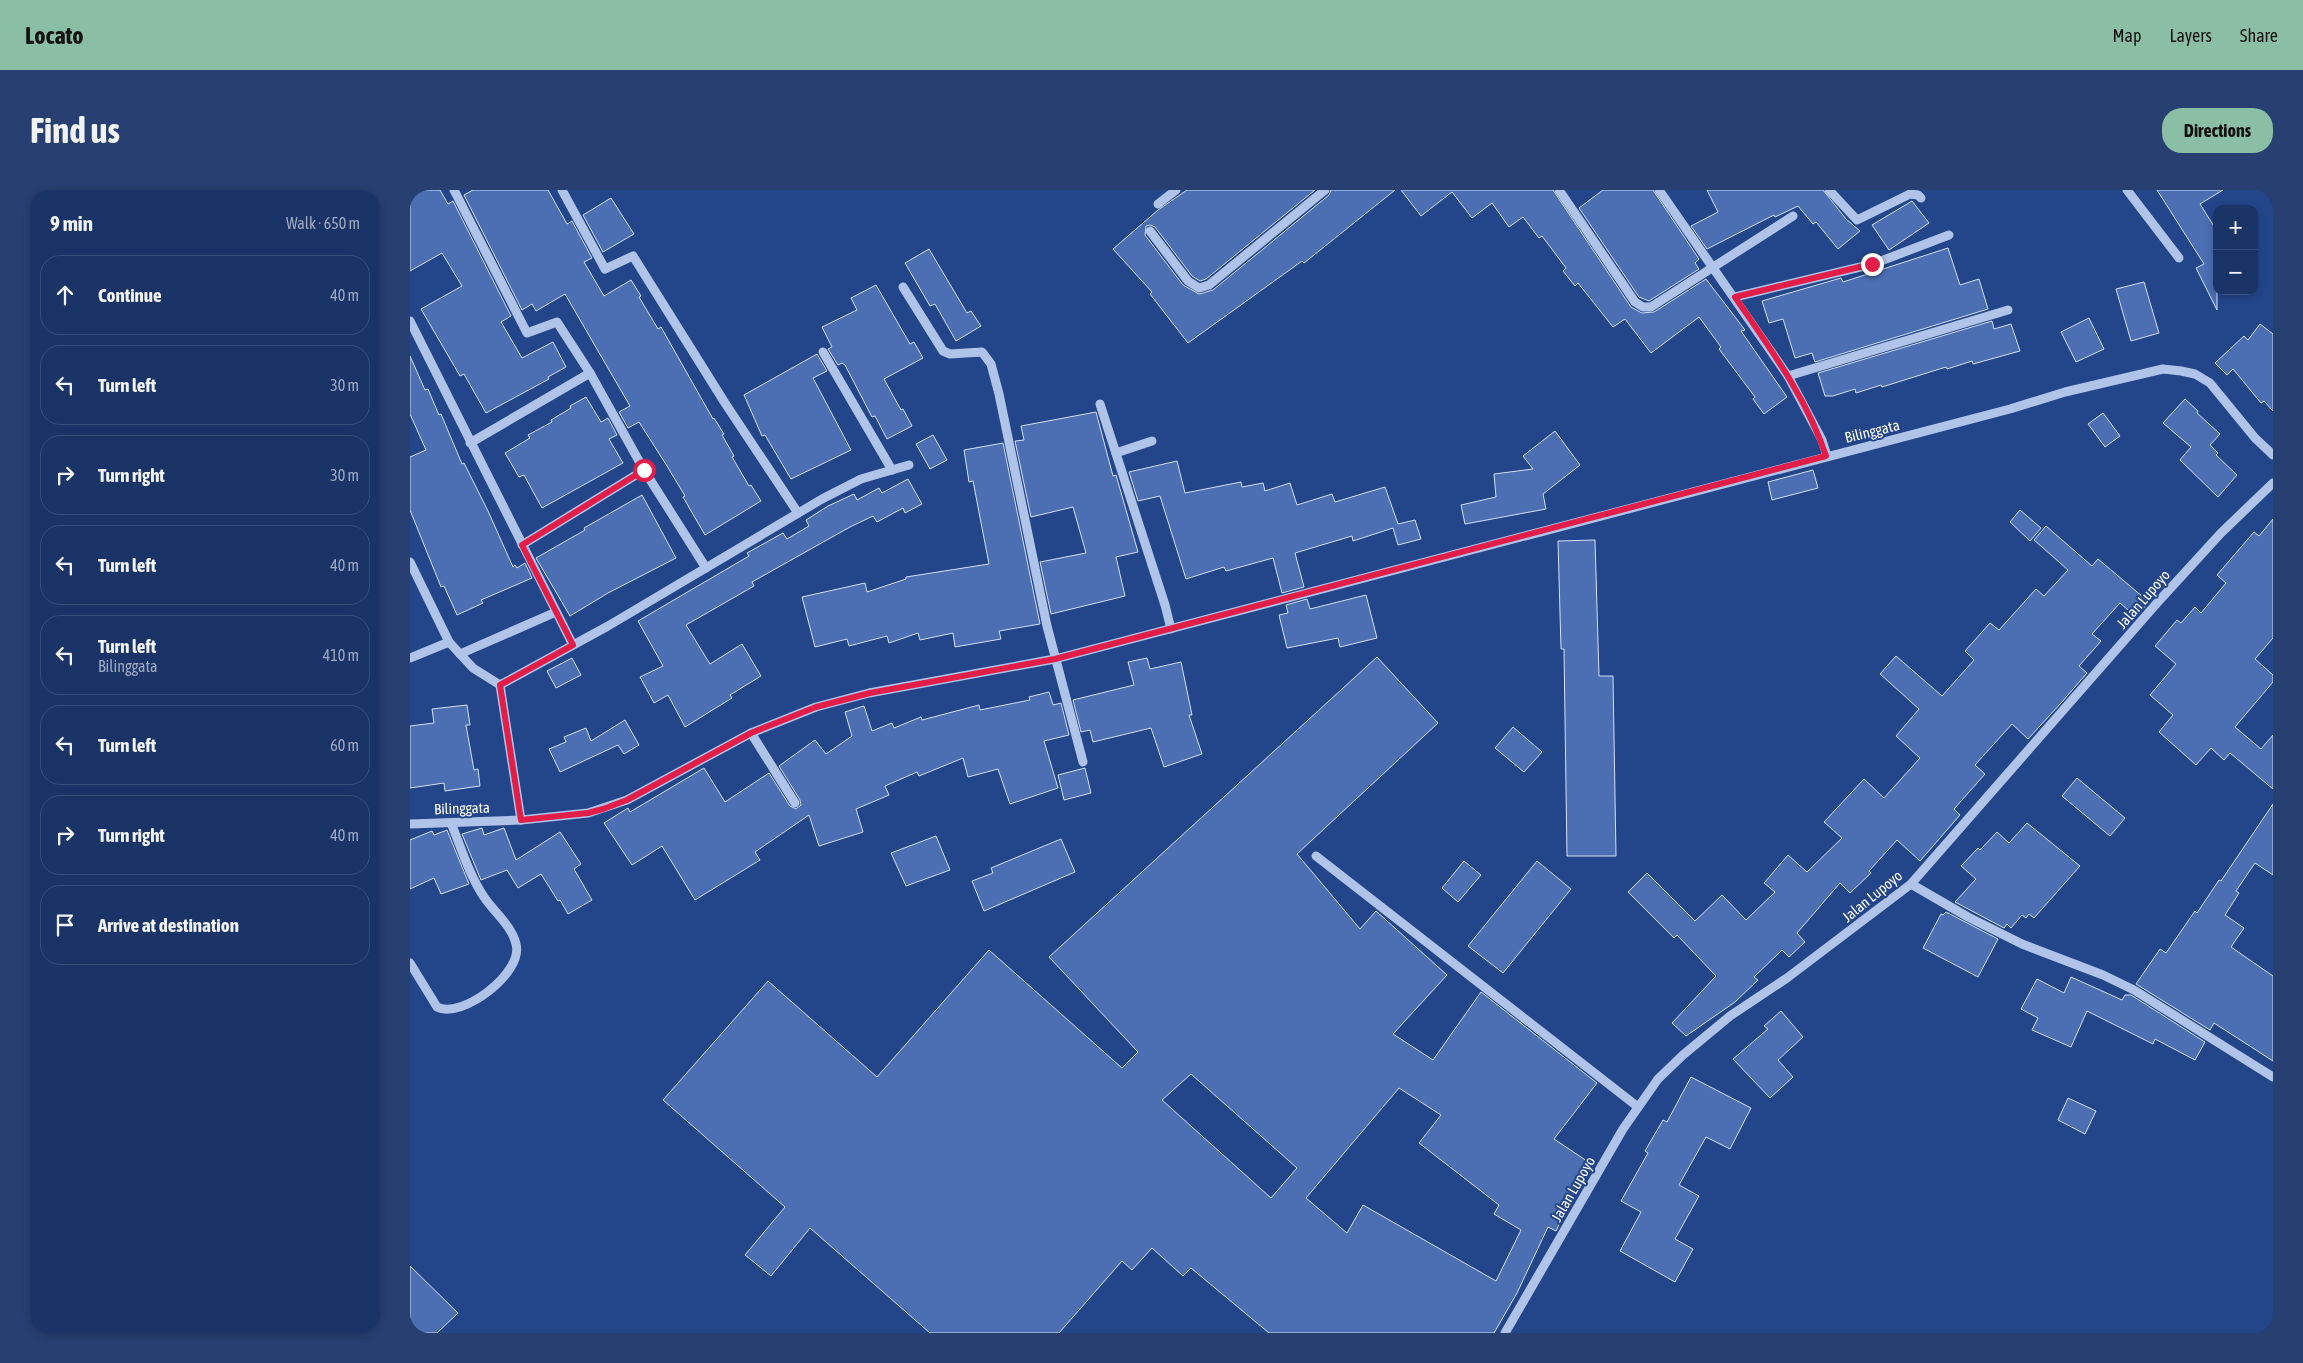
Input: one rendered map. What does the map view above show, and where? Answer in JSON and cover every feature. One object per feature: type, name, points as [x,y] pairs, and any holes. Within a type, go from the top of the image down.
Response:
[{"type":"street","points":[[454,190],[527,333],[558,322],[590,373],[644,470],[706,568]]},
{"type":"street","points":[[562,190],[605,269],[633,256],[725,403],[798,513]]},
{"type":"street","points":[[1158,204],[1176,190]]},
{"type":"street","points":[[1150,231],[1188,281],[1198,288],[1208,285],[1325,190]]},
{"type":"street","points":[[1559,190],[1635,302],[1643,307],[1651,307],[1793,216]]},
{"type":"street","points":[[1660,190],[1788,376],[1822,440],[1826,454]]},
{"type":"street","points":[[1829,190],[1857,220],[1900,194],[1914,193],[1921,198]]},
{"type":"street","points":[[2127,190],[2179,258]]},
{"type":"street","points":[[1735,297],[1872,264],[1949,235]]},
{"type":"street","points":[[903,287],[943,352],[950,354],[982,352],[991,364],[1007,430],[1051,644],[1083,762]]},
{"type":"street","points":[[1788,376],[2008,310]]},
{"type":"street","points":[[410,321],[573,645]]},
{"type":"street","points":[[823,352],[892,470]]},
{"type":"street","name":"Bilinggata","points":[[410,824],[521,820],[588,813],[627,800],[751,733],[816,707],[870,693],[1055,659],[1170,624],[1826,454],[2010,409],[2065,392],[2163,369],[2195,374],[2210,383],[2255,438],[2273,455]]},
{"type":"street","points":[[470,443],[590,373]]},
{"type":"street","points":[[1100,404],[1170,624]]},
{"type":"street","points":[[1116,453],[1152,441]]},
{"type":"street","points":[[500,685],[573,645],[798,513],[861,479],[909,465]]},
{"type":"street","points":[[522,545],[644,470]]},
{"type":"street","name":"Jalan Lupoyo","points":[[1505,1333],[1638,1107],[1658,1079],[1683,1054],[1730,1016],[1787,978],[1911,884],[2157,603],[2221,533],[2273,483]]},
{"type":"street","points":[[410,562],[449,642],[473,668],[500,685],[521,820]]},
{"type":"street","points":[[460,654],[556,612]]},
{"type":"street","points":[[410,658],[449,642]]},
{"type":"street","points":[[751,733],[795,803]]},
{"type":"street","points":[[410,963],[437,1007],[443,1010],[462,1007],[496,985],[515,964],[517,945],[512,934],[483,896],[451,823]]},
{"type":"street","points":[[1316,856],[1638,1107]]},
{"type":"street","points":[[1911,884],[1968,917],[2022,944],[2103,975],[2134,990],[2273,1076]]},
{"type":"building","points":[[410,190],[440,190],[448,204],[453,201],[511,316],[501,322],[522,358],[553,342],[566,367],[548,377],[549,379],[486,413],[464,374],[460,376],[421,309],[462,286],[442,253],[410,271]]},
{"type":"building","points":[[473,190],[548,190],[567,224],[572,221],[592,258],[584,262],[604,296],[631,280],[658,329],[661,327],[713,419],[724,434],[722,435],[734,456],[732,457],[749,486],[751,485],[761,501],[705,535],[683,497],[685,496],[639,422],[628,428],[619,412],[630,406],[565,294],[536,311],[532,304],[522,310],[464,195]]},
{"type":"building","points":[[1187,190],[1315,190],[1206,279],[1200,281],[1192,276],[1155,227],[1146,226],[1145,235],[1183,285],[1199,294],[1213,290],[1329,195],[1331,190],[1395,190],[1304,263],[1302,261],[1188,343],[1150,294],[1152,292],[1113,249],[1158,210]]},
{"type":"building","points":[[1401,190],[1553,190],[1631,307],[1642,313],[1654,312],[1706,279],[1745,330],[1741,331],[1787,397],[1764,414],[1753,399],[1755,397],[1719,349],[1721,347],[1699,317],[1651,353],[1625,319],[1613,327],[1578,283],[1575,286],[1563,271],[1566,268],[1542,236],[1539,238],[1523,217],[1509,227],[1492,203],[1472,218],[1452,192],[1421,216]]},
{"type":"building","points":[[1603,190],[1653,190],[1699,259],[1695,263],[1699,269],[1649,301],[1639,297],[1579,208]]},
{"type":"building","points":[[1707,190],[1823,190],[1846,219],[1860,231],[1838,249],[1816,222],[1813,224],[1798,206],[1775,217],[1774,215],[1707,249],[1691,226],[1718,212]]},
{"type":"building","points":[[2157,190],[2223,190],[2200,204],[2213,225],[2213,295],[2217,295],[2217,310],[2196,268],[2204,264]]},
{"type":"building","points":[[611,198],[634,234],[603,252],[583,215]]},
{"type":"building","points":[[1912,201],[1929,223],[1889,250],[1872,225]]},
{"type":"building","points":[[1948,248],[1960,285],[1979,279],[1988,309],[1815,362],[1812,353],[1795,358],[1783,319],[1769,323],[1762,301],[1841,278],[1843,282]]},
{"type":"building","points":[[929,249],[967,313],[971,311],[981,326],[956,341],[935,304],[930,306],[905,263]]},
{"type":"building","points":[[2144,282],[2159,333],[2131,341],[2116,289]]},
{"type":"building","points":[[876,285],[910,344],[914,342],[923,358],[884,379],[912,426],[887,439],[875,416],[872,417],[845,365],[842,363],[838,365],[828,349],[832,347],[822,327],[857,310],[851,298]]},
{"type":"building","points":[[2089,318],[2104,349],[2076,362],[2061,332]]},
{"type":"building","points":[[1992,321],[1994,329],[2011,324],[2020,351],[1973,364],[1972,361],[1947,369],[1946,367],[1856,393],[1855,389],[1833,396],[1825,396],[1818,373]]},
{"type":"building","points":[[2260,324],[2273,334],[2273,411],[2264,401],[2261,403],[2233,369],[2227,375],[2215,363],[2244,336],[2248,340]]},
{"type":"building","points":[[817,354],[827,371],[813,378],[851,450],[791,479],[765,435],[762,436],[744,395]]},
{"type":"building","points":[[410,356],[425,390],[428,389],[439,415],[441,414],[462,464],[464,463],[488,511],[513,567],[515,565],[517,568],[525,563],[532,578],[481,600],[483,603],[457,615],[444,586],[441,587],[410,510],[410,457],[426,450],[410,414]]},
{"type":"building","points":[[586,397],[601,422],[608,418],[617,435],[609,439],[623,463],[542,508],[524,475],[519,477],[505,453],[530,438],[528,435],[552,422],[551,420],[571,408],[570,406]]},
{"type":"building","points":[[2185,399],[2220,434],[2210,445],[2218,453],[2216,455],[2237,475],[2218,497],[2180,460],[2191,447],[2163,423]]},
{"type":"building","points":[[1096,412],[1113,476],[1116,475],[1138,552],[1116,557],[1125,596],[1051,614],[1040,562],[1086,553],[1073,507],[1031,517],[1015,441],[1024,440],[1021,426]]},
{"type":"building","points":[[2103,413],[2120,436],[2105,447],[2088,424]]},
{"type":"building","points":[[1555,431],[1580,465],[1543,494],[1546,509],[1465,524],[1461,505],[1496,497],[1494,474],[1533,469],[1523,456]]},
{"type":"building","points":[[933,435],[947,460],[930,469],[916,444]]},
{"type":"building","points":[[1003,443],[1040,624],[999,631],[1001,639],[955,647],[953,633],[920,640],[918,633],[889,643],[887,636],[849,646],[847,639],[815,647],[802,597],[865,583],[867,592],[906,579],[906,577],[989,564],[973,481],[969,482],[964,450]]},
{"type":"building","points":[[1177,461],[1185,493],[1241,482],[1242,487],[1263,483],[1265,491],[1290,483],[1297,505],[1332,494],[1335,502],[1385,487],[1398,524],[1415,520],[1421,539],[1398,545],[1393,528],[1353,541],[1352,536],[1295,553],[1304,587],[1282,593],[1273,558],[1226,571],[1224,567],[1186,579],[1160,496],[1138,501],[1129,472]]},
{"type":"building","points":[[1813,470],[1818,488],[1772,500],[1768,482]]},
{"type":"building","points":[[908,479],[922,504],[905,513],[903,508],[877,522],[873,516],[850,527],[752,582],[754,586],[686,625],[710,664],[742,644],[761,676],[730,695],[732,698],[685,727],[668,695],[654,703],[640,677],[663,666],[638,621],[749,556],[747,553],[783,533],[787,539],[809,526],[806,520],[828,506],[854,494],[857,500],[879,488],[882,493]]},
{"type":"building","points":[[642,495],[676,558],[608,593],[570,616],[536,558]]},
{"type":"building","points":[[2020,510],[2041,528],[2030,541],[2010,522]]},
{"type":"building","points":[[2273,519],[2273,638],[2255,659],[2273,675],[2273,682],[2235,727],[2261,749],[2273,735],[2273,789],[2230,753],[2224,760],[2211,748],[2196,765],[2159,732],[2173,715],[2150,695],[2176,664],[2155,646],[2177,620],[2181,623],[2195,607],[2201,613],[2226,583],[2217,575],[2254,532],[2259,536]]},
{"type":"building","points":[[2046,526],[2092,566],[2098,559],[2149,602],[2136,617],[2120,603],[2092,634],[2101,641],[2079,666],[2087,673],[2061,703],[2028,739],[2012,724],[1975,765],[1985,774],[1954,809],[1960,815],[1920,861],[1897,840],[1869,871],[1871,873],[1850,893],[1840,883],[1797,933],[1805,942],[1789,957],[1782,950],[1754,977],[1758,980],[1735,1002],[1686,1036],[1672,1023],[1716,976],[1677,935],[1674,938],[1628,892],[1647,873],[1695,921],[1722,895],[1746,920],[1775,892],[1764,883],[1788,855],[1807,872],[1842,838],[1824,822],[1864,779],[1884,798],[1920,758],[1896,736],[1919,709],[1880,674],[1896,656],[1942,696],[1974,660],[1965,651],[1990,623],[1999,630],[2036,589],[2044,596],[2068,570],[2034,540]]},
{"type":"building","points":[[1595,540],[1599,676],[1613,676],[1616,856],[1567,856],[1564,649],[1561,649],[1558,541]]},
{"type":"building","points":[[1366,595],[1377,638],[1340,647],[1338,638],[1287,648],[1279,615],[1288,613],[1286,605],[1307,599],[1310,609]]},
{"type":"building","points":[[1377,657],[1438,723],[1297,854],[1360,929],[1376,911],[1447,975],[1393,1034],[1433,1060],[1481,992],[1597,1083],[1554,1139],[1593,1165],[1565,1207],[1567,1208],[1556,1231],[1548,1227],[1517,1293],[1494,1333],[1269,1333],[1191,1268],[1183,1276],[1152,1248],[1132,1270],[1122,1261],[1059,1333],[930,1333],[810,1228],[771,1276],[745,1255],[785,1207],[663,1100],[768,981],[877,1077],[989,950],[1122,1068],[1138,1052],[1049,957]],"holes":[[[1191,1074],[1297,1168],[1271,1198],[1162,1100]],[[1399,1088],[1441,1115],[1419,1143],[1499,1205],[1494,1214],[1521,1230],[1496,1281],[1363,1205],[1347,1233],[1306,1198]]]},
{"type":"building","points":[[572,658],[581,675],[556,688],[547,671]]},
{"type":"building","points":[[1147,658],[1150,669],[1181,662],[1192,715],[1189,715],[1202,754],[1164,767],[1151,728],[1093,742],[1090,730],[1081,732],[1073,700],[1134,685],[1128,662]]},
{"type":"building","points":[[1049,692],[1053,705],[1061,703],[1069,735],[1044,741],[1058,788],[1010,804],[998,769],[968,777],[963,758],[919,776],[917,772],[885,786],[889,795],[856,809],[863,832],[819,846],[809,815],[755,852],[760,860],[695,900],[662,846],[632,865],[604,823],[628,808],[630,812],[704,768],[725,802],[769,773],[790,806],[796,809],[801,805],[800,800],[779,766],[815,740],[826,754],[852,736],[845,712],[864,706],[872,731],[892,723],[894,728],[921,717],[922,720],[979,705],[980,710],[1030,700],[1029,697]]},
{"type":"building","points":[[467,705],[470,725],[466,725],[474,770],[478,769],[480,786],[445,791],[444,783],[410,788],[410,726],[434,723],[432,709]]},
{"type":"building","points":[[625,720],[639,745],[624,754],[618,745],[560,772],[549,749],[566,742],[564,737],[586,728],[591,741]]},
{"type":"building","points":[[1513,727],[1542,752],[1524,772],[1495,748]]},
{"type":"building","points":[[1085,768],[1091,793],[1064,800],[1058,775]]},
{"type":"building","points":[[2077,778],[2125,818],[2110,836],[2062,796]]},
{"type":"building","points":[[2273,804],[2273,875],[2255,863],[2236,891],[2239,893],[2225,915],[2244,928],[2231,947],[2273,976],[2273,1061],[2214,1023],[2210,1030],[2136,984],[2160,949],[2166,953],[2195,911],[2197,913]]},
{"type":"building","points":[[2027,823],[2080,866],[2034,918],[2029,914],[2026,918],[2022,915],[2011,928],[2007,924],[2004,928],[1955,902],[1976,879],[1961,866],[1997,832],[2009,843]]},
{"type":"building","points":[[482,828],[484,835],[504,828],[516,860],[560,832],[581,864],[574,869],[592,900],[568,914],[541,874],[518,888],[507,870],[481,880],[462,834]]},
{"type":"building","points":[[447,830],[469,884],[441,894],[434,878],[410,889],[410,840],[432,831],[434,835]]},
{"type":"building","points":[[936,836],[950,870],[906,886],[891,853]]},
{"type":"building","points":[[1061,839],[1075,872],[984,911],[972,881],[993,873],[991,868]]},
{"type":"building","points":[[1464,861],[1481,875],[1458,902],[1442,888]]},
{"type":"building","points":[[1537,861],[1571,889],[1503,973],[1468,946]]},
{"type":"building","points":[[1946,912],[1998,939],[1978,977],[1923,948],[1941,914],[1943,915]]},
{"type":"building","points":[[2071,977],[2122,1000],[2125,995],[2131,995],[2205,1042],[2195,1060],[2155,1039],[2153,1044],[2087,1011],[2071,1047],[2032,1030],[2038,1018],[2021,1009],[2037,979],[2064,993]]},
{"type":"building","points":[[1781,1011],[1803,1037],[1778,1060],[1793,1077],[1770,1098],[1733,1059],[1768,1029],[1764,1026]]},
{"type":"building","points":[[1691,1077],[1751,1108],[1730,1149],[1706,1137],[1679,1185],[1699,1196],[1675,1239],[1693,1249],[1675,1282],[1620,1251],[1641,1212],[1621,1201],[1648,1153],[1645,1151],[1663,1120],[1667,1122]]},
{"type":"building","points":[[2068,1098],[2096,1111],[2085,1134],[2058,1120]]},
{"type":"building","points":[[410,1266],[458,1313],[437,1333],[410,1333]]},
{"type":"route","points":[[644,470],[522,545],[573,645],[500,685],[521,820],[588,813],[627,800],[751,733],[816,707],[870,693],[1055,659],[1413,567],[1826,456],[1822,440],[1788,376],[1735,297],[1872,264]]}]
